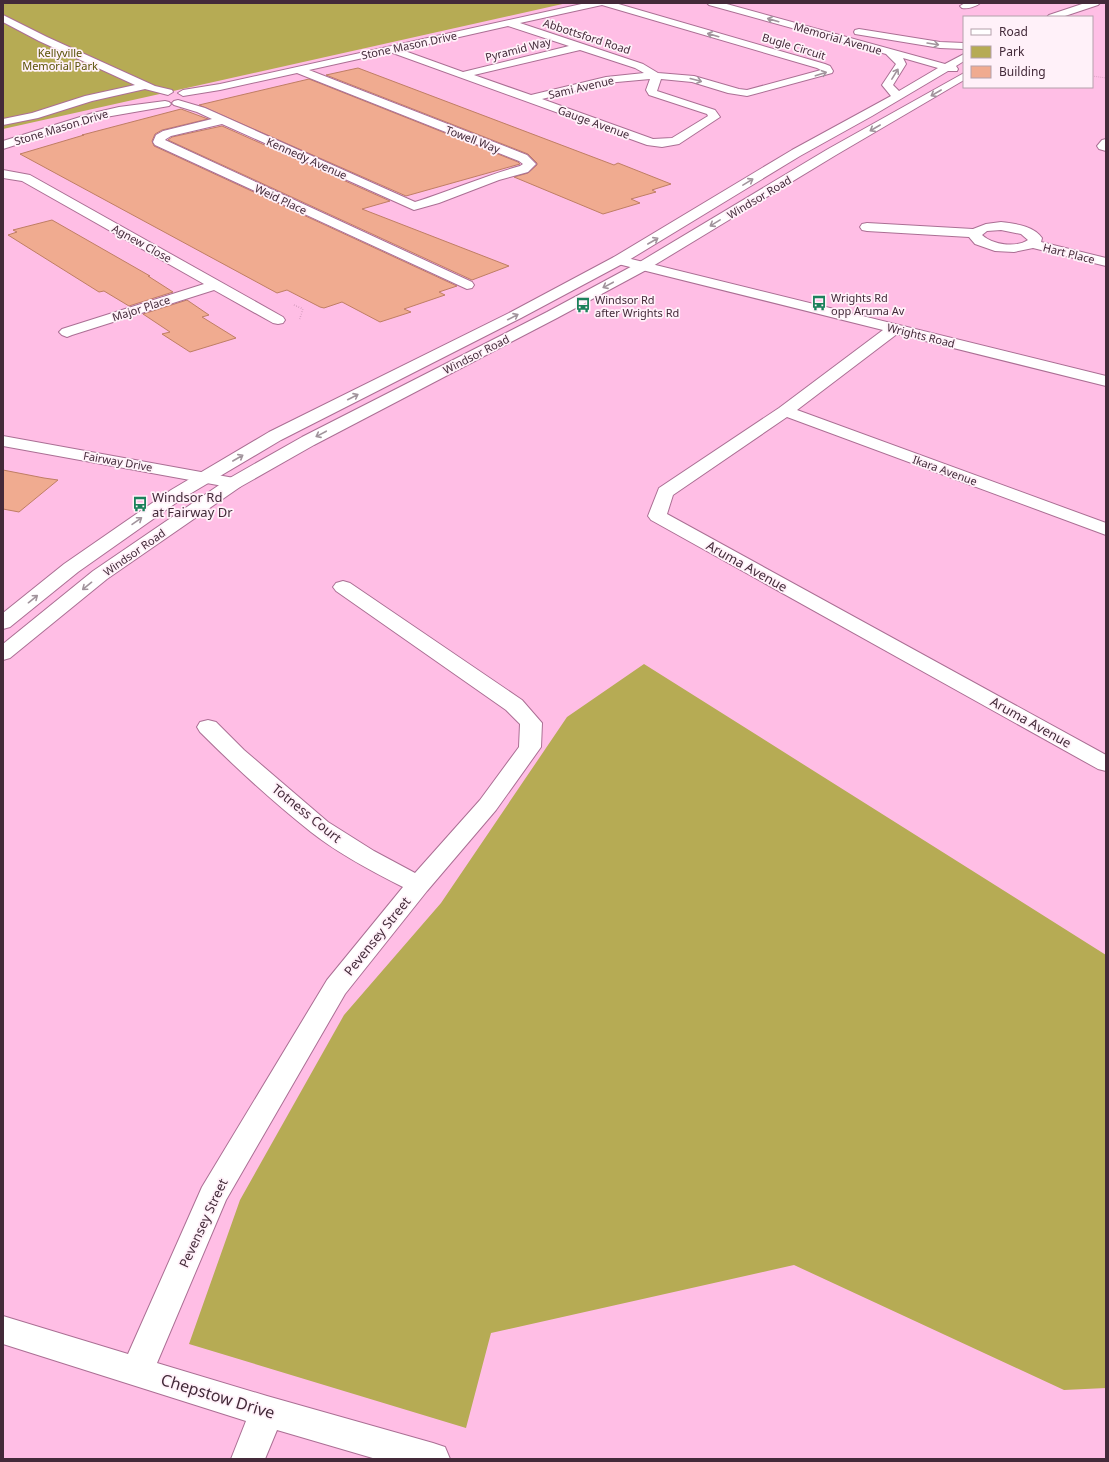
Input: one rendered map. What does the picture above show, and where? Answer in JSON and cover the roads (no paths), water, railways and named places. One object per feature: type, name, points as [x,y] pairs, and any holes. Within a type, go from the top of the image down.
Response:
[{"type":"street","name":"Stone Mason Drive","points":[[185,98],[220,87],[599,3]]},
{"type":"street","name":"Bugle Circuit","points":[[605,3],[821,66],[826,68],[828,71],[747,93],[734,92],[686,78],[657,76]]},
{"type":"street","name":"Memorial Avenue","points":[[712,3],[963,72]]},
{"type":"street","name":"Memorial Avenue","points":[[748,3],[962,59]]},
{"type":"street","points":[[966,6],[975,3]]},
{"type":"street","points":[[1055,16],[1095,3]]},
{"type":"street","points":[[3,18],[157,94]]},
{"type":"street","name":"Abbottsford Road","points":[[509,23],[639,66],[657,76]]},
{"type":"street","points":[[847,30],[940,45],[963,46]]},
{"type":"street","name":"Pyramid Way","points":[[462,75],[580,47]]},
{"type":"street","name":"Gauge Avenue","points":[[390,49],[646,141],[656,143],[675,141],[714,117],[711,112],[653,93],[651,90],[657,76]]},
{"type":"street","points":[[890,52],[898,59],[900,64],[887,85],[898,96]]},
{"type":"street","name":"Windsor Road","points":[[3,623],[71,568],[176,494],[275,436],[516,315],[620,260],[763,173],[962,59]]},
{"type":"street","name":"Towell Way","points":[[299,70],[523,158],[530,164],[524,169],[496,177],[414,206]]},
{"type":"street","name":"Sami Avenue","points":[[530,99],[608,79],[657,76]]},
{"type":"street","name":"Windsor Road","points":[[3,654],[100,575],[234,483],[308,441],[643,266],[832,152],[963,77]]},
{"type":"street","name":"Stone Mason Drive","points":[[3,145],[72,122],[119,110],[157,94]]},
{"type":"street","points":[[3,122],[34,116],[89,98],[157,94],[185,98]]},
{"type":"street","name":"Kennedy Avenue","points":[[185,98],[201,110],[222,120],[414,206]]},
{"type":"street","name":"Weid Place","points":[[222,120],[167,133],[160,137],[159,142],[467,285]]},
{"type":"street","points":[[1106,143],[1103,146],[1106,147]]},
{"type":"street","name":"Agnew Close","points":[[3,174],[26,178],[278,320]]},
{"type":"street","points":[[867,227],[976,233]]},
{"type":"street","name":"Hart Place","points":[[1032,244],[1035,241],[1032,234],[1019,229],[992,227],[979,230],[975,236],[978,240],[991,246],[1019,248],[1032,244],[1106,262]]},
{"type":"street","name":"Wrights Road","points":[[620,260],[1106,381]]},
{"type":"street","name":"Major Place","points":[[67,332],[215,285]]},
{"type":"street","name":"Aruma Avenue","points":[[895,328],[784,411],[665,492],[658,516],[1106,764]]},
{"type":"street","name":"Ikara Avenue","points":[[784,411],[1106,529]]},
{"type":"street","name":"Fairway Drive","points":[[3,440],[234,483]]},
{"type":"street","name":"Pevensey Street","points":[[137,1372],[213,1196],[336,987],[418,885],[488,805],[530,747],[531,723],[514,705],[343,587]]},
{"type":"street","name":"Totness Court","points":[[208,727],[236,755],[320,827],[364,857],[418,885]]},
{"type":"street","name":"Chepstow Drive","points":[[3,1330],[267,1412],[433,1459]]},
{"type":"street","points":[[248,1459],[267,1412]]},
{"type":"place","name":"Wrights Rd opp Aruma Av","points":[[819,303]]},
{"type":"place","name":"Windsor Rd after Wrights Rd","points":[[583,305]]},
{"type":"place","name":"Windsor Rd at Fairway Dr","points":[[140,504]]},
{"type":"park label","name":"Kellyville Memorial Park","points":[[60,58]]}]
